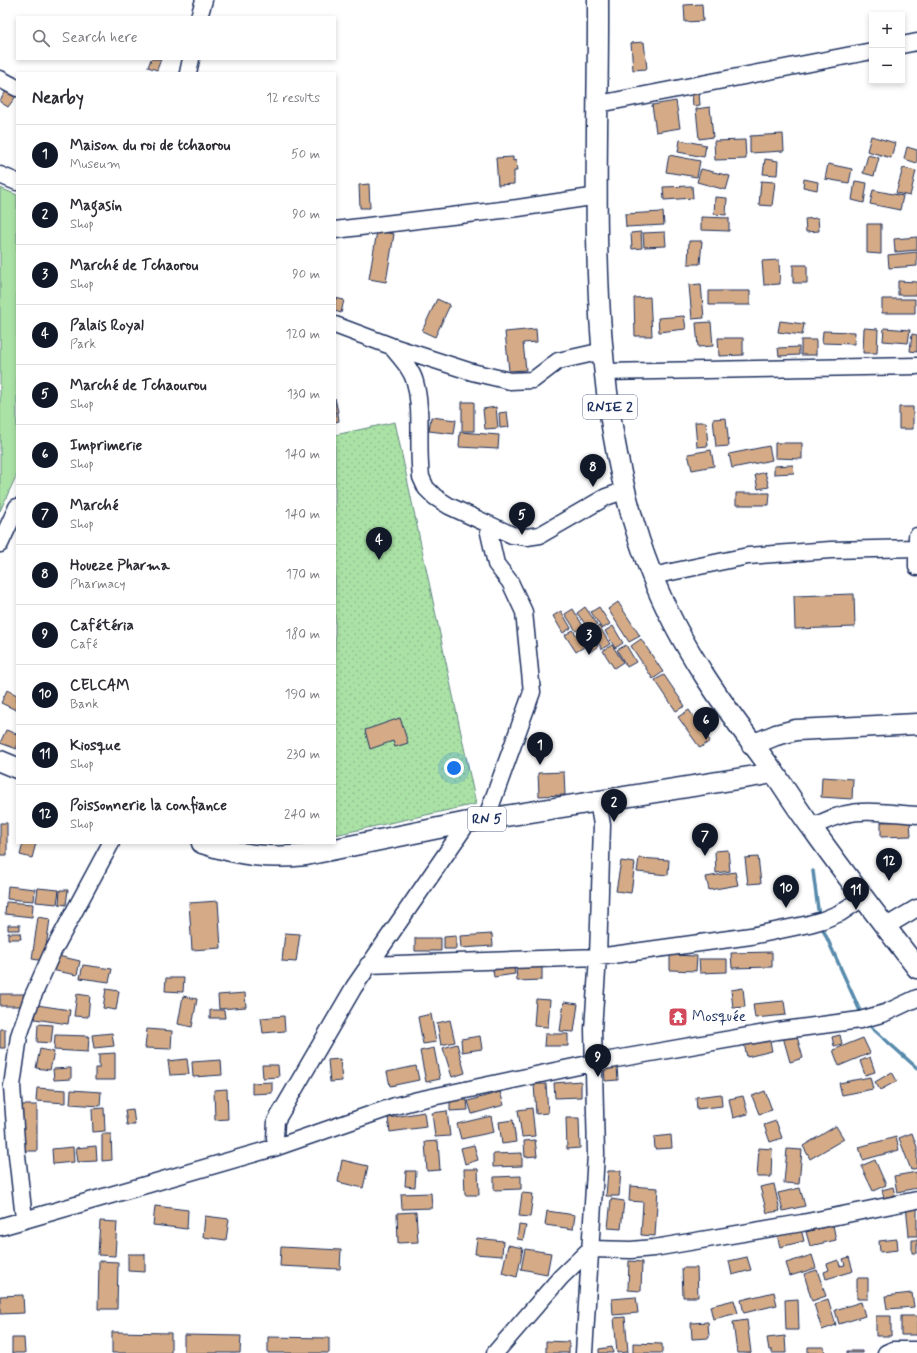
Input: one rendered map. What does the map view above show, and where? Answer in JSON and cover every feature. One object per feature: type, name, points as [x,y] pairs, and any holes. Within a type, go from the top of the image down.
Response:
[{"type":"main road","name":"RNIE 2","points":[[598,0],[599,292],[605,372],[615,441],[633,520],[652,576],[697,664],[811,828],[917,968]]},
{"type":"main road","points":[[752,745],[776,735],[796,730],[917,724]]},
{"type":"main road","points":[[0,761],[16,768]]},
{"type":"main road","name":"RN 5","points":[[206,844],[252,856],[281,858],[306,855],[477,821],[774,773]]},
{"type":"street","points":[[199,16],[204,0]]},
{"type":"street","points":[[905,44],[917,42]]},
{"type":"street","points":[[599,104],[869,52]]},
{"type":"street","points":[[188,72],[191,60]]},
{"type":"street","points":[[0,79],[16,87]]},
{"type":"street","points":[[0,174],[16,182]]},
{"type":"street","points":[[336,230],[518,208],[598,196]]},
{"type":"street","points":[[336,325],[392,346],[472,372],[516,382],[533,380],[558,361],[568,357],[603,351]]},
{"type":"street","points":[[392,346],[407,365],[415,381],[418,406],[419,462],[422,477],[426,488],[435,497],[449,506],[512,535],[528,537],[540,535],[606,497],[626,490]]},
{"type":"street","points":[[605,372],[917,366]]},
{"type":"street","points":[[0,544],[16,509]]},
{"type":"street","points":[[277,1147],[275,1138],[276,1121],[368,965],[477,821],[532,692],[524,612],[510,582],[496,564],[488,524]]},
{"type":"street","points":[[652,576],[705,563],[748,556],[917,544],[917,567]]},
{"type":"street","points":[[584,1353],[596,1154],[593,1063],[594,996],[598,957],[602,824],[598,801]]},
{"type":"street","points":[[811,828],[828,818],[844,812],[860,811],[917,815]]},
{"type":"street","points":[[24,1219],[17,1155],[12,1086],[19,1036],[32,998],[52,953],[110,844]]},
{"type":"street","points":[[368,965],[598,957],[751,936],[809,924],[840,913],[864,897]]},
{"type":"street","points":[[885,927],[917,908]]},
{"type":"street","points":[[0,1227],[277,1147],[395,1106],[593,1063],[777,1031],[860,1020],[885,1013],[917,998]]},
{"type":"street","points":[[495,1353],[561,1277],[590,1249],[632,1250],[654,1248],[802,1223],[917,1200]]},
{"type":"street","points":[[886,1353],[893,1350],[917,1350]]},
{"type":"green space","points":[[0,188],[16,195],[16,476],[0,511]]},
{"type":"green space","points":[[395,422],[476,804],[336,835],[336,435]]},
{"type":"building","points":[[702,4],[703,21],[685,22],[684,5]]},
{"type":"building","points":[[644,42],[647,69],[633,70],[631,43]]},
{"type":"building","points":[[151,60],[161,60],[157,70],[148,67]]},
{"type":"building","points":[[10,86],[16,94],[16,96],[8,107],[0,102]]},
{"type":"building","points":[[699,93],[700,105],[693,106],[692,94]]},
{"type":"building","points":[[676,101],[680,128],[656,132],[652,105]]},
{"type":"building","points":[[710,107],[713,137],[699,139],[696,109]]},
{"type":"building","points":[[783,134],[784,151],[750,153],[750,136]]},
{"type":"building","points":[[871,136],[895,143],[891,158],[867,151]]},
{"type":"building","points":[[680,140],[706,145],[704,157],[678,152]]},
{"type":"building","points":[[745,140],[746,159],[715,160],[714,141]]},
{"type":"building","points":[[907,147],[917,150],[917,163],[904,159]]},
{"type":"building","points":[[669,155],[700,161],[697,177],[666,172]]},
{"type":"building","points":[[868,155],[879,158],[874,176],[863,173]]},
{"type":"building","points":[[513,157],[513,161],[516,160],[517,171],[514,171],[514,184],[498,185],[496,158]]},
{"type":"building","points":[[765,159],[778,161],[777,175],[763,174]]},
{"type":"building","points":[[828,164],[852,169],[849,183],[825,179]]},
{"type":"building","points":[[903,168],[916,171],[910,196],[896,193]]},
{"type":"building","points":[[701,169],[730,176],[726,190],[697,182]]},
{"type":"building","points":[[804,179],[818,182],[817,190],[803,187]]},
{"type":"building","points":[[761,181],[775,182],[772,206],[759,205]]},
{"type":"building","points":[[855,181],[867,183],[864,203],[852,200]]},
{"type":"building","points":[[369,184],[370,208],[360,208],[359,185]]},
{"type":"building","points":[[692,186],[693,198],[664,200],[663,187]]},
{"type":"building","points":[[873,190],[903,196],[900,210],[870,204]]},
{"type":"building","points":[[715,197],[727,198],[726,215],[714,214]]},
{"type":"building","points":[[663,212],[664,225],[626,227],[625,214]]},
{"type":"building","points":[[701,217],[729,218],[729,231],[701,230]]},
{"type":"building","points":[[818,218],[819,231],[806,232],[805,219]]},
{"type":"building","points":[[867,224],[881,224],[881,254],[867,253]]},
{"type":"building","points":[[377,231],[394,234],[386,282],[369,279]]},
{"type":"building","points":[[641,232],[642,248],[632,249],[631,233]]},
{"type":"building","points":[[665,232],[666,246],[644,247],[643,233]]},
{"type":"building","points":[[917,237],[917,250],[895,252],[894,239]]},
{"type":"building","points":[[689,241],[702,241],[700,264],[688,264]]},
{"type":"building","points":[[917,252],[917,266],[889,268],[888,255]]},
{"type":"building","points":[[779,260],[780,284],[764,285],[762,261]]},
{"type":"building","points":[[793,265],[807,265],[807,283],[793,283]]},
{"type":"building","points":[[898,281],[917,282],[917,295],[898,295]]},
{"type":"building","points":[[701,284],[704,318],[692,319],[689,285]]},
{"type":"building","points":[[709,291],[750,291],[750,305],[709,305]]},
{"type":"building","points":[[650,297],[652,336],[635,336],[634,298]]},
{"type":"building","points":[[336,298],[344,300],[341,313],[336,311]]},
{"type":"building","points":[[437,299],[450,305],[435,337],[422,331]]},
{"type":"building","points":[[882,299],[915,299],[915,313],[882,313]]},
{"type":"building","points":[[684,316],[686,329],[659,332],[658,318]]},
{"type":"building","points":[[780,321],[804,324],[802,335],[778,332]]},
{"type":"building","points":[[711,322],[713,346],[698,347],[696,323]]},
{"type":"building","points":[[864,328],[878,329],[877,353],[863,353]]},
{"type":"building","points":[[884,328],[910,330],[908,343],[883,341]]},
{"type":"building","points":[[536,329],[537,342],[523,343],[526,370],[509,371],[505,332]]},
{"type":"building","points":[[823,331],[855,332],[854,344],[822,343]]},
{"type":"building","points":[[912,334],[917,335],[917,352],[910,351]]},
{"type":"building","points":[[718,338],[743,338],[743,355],[719,356]]},
{"type":"building","points":[[801,340],[816,340],[816,355],[801,355]]},
{"type":"building","points":[[799,347],[799,355],[779,356],[778,348]]},
{"type":"building","points":[[462,402],[474,402],[474,431],[462,431]]},
{"type":"building","points":[[496,407],[498,428],[485,429],[483,409]]},
{"type":"building","points":[[899,407],[913,407],[913,429],[899,429]]},
{"type":"building","points":[[507,412],[509,427],[500,428],[499,413]]},
{"type":"building","points":[[336,414],[338,414],[339,421],[336,422]]},
{"type":"building","points":[[431,417],[456,420],[454,434],[429,431]]},
{"type":"building","points":[[726,418],[729,446],[716,447],[713,419]]},
{"type":"building","points":[[695,422],[706,422],[708,446],[697,447]]},
{"type":"building","points":[[460,432],[499,435],[498,449],[459,447]]},
{"type":"building","points":[[775,443],[802,443],[802,459],[775,458]]},
{"type":"building","points":[[769,446],[772,460],[732,468],[729,454]]},
{"type":"building","points":[[711,450],[714,466],[692,470],[688,454]]},
{"type":"building","points":[[793,465],[794,473],[774,474],[774,466]]},
{"type":"building","points":[[765,472],[769,487],[758,489],[755,475]]},
{"type":"building","points":[[736,493],[770,493],[769,505],[736,505]]},
{"type":"building","points":[[854,594],[855,627],[795,629],[794,596]]},
{"type":"building","points":[[618,602],[640,636],[629,642],[608,609]]},
{"type":"building","points":[[585,607],[597,624],[589,629],[577,613]]},
{"type":"building","points":[[599,607],[610,624],[602,629],[591,612]]},
{"type":"building","points":[[573,609],[583,626],[576,631],[565,614]]},
{"type":"building","points":[[561,611],[571,628],[563,633],[553,616]]},
{"type":"building","points":[[599,626],[610,644],[602,649],[591,631]]},
{"type":"building","points":[[613,626],[623,643],[615,648],[605,631]]},
{"type":"building","points":[[587,628],[598,646],[590,652],[578,633]]},
{"type":"building","points":[[573,630],[584,647],[576,652],[565,635]]},
{"type":"building","points":[[641,639],[663,672],[653,679],[631,646]]},
{"type":"building","points":[[612,645],[623,662],[614,668],[603,651]]},
{"type":"building","points":[[626,645],[636,662],[627,667],[617,650]]},
{"type":"building","points":[[664,675],[685,706],[676,711],[655,680]]},
{"type":"building","points":[[7,690],[16,694],[16,710],[1,703]]},
{"type":"building","points":[[689,710],[710,741],[700,748],[678,717]]},
{"type":"building","points":[[400,718],[408,743],[395,747],[393,741],[370,749],[365,730]]},
{"type":"building","points":[[6,730],[16,734],[16,749],[0,743]]},
{"type":"building","points":[[564,772],[565,795],[539,796],[538,773]]},
{"type":"building","points":[[822,777],[853,779],[852,799],[821,797]]},
{"type":"building","points":[[910,821],[911,836],[881,837],[881,822]]},
{"type":"building","points":[[0,823],[7,823],[7,855],[0,855]]},
{"type":"building","points":[[23,844],[36,844],[32,858],[20,855]]},
{"type":"building","points":[[728,850],[730,871],[716,873],[715,851]]},
{"type":"building","points":[[758,857],[761,883],[748,884],[745,858]]},
{"type":"building","points":[[639,858],[669,860],[668,875],[637,872]]},
{"type":"building","points":[[621,861],[635,863],[631,893],[616,891]]},
{"type":"building","points":[[735,872],[738,885],[709,890],[706,877]]},
{"type":"building","points":[[8,886],[35,889],[34,901],[7,899]]},
{"type":"building","points":[[38,888],[59,890],[57,904],[36,902]]},
{"type":"building","points":[[60,890],[68,890],[66,905],[59,904]]},
{"type":"building","points":[[218,901],[221,948],[192,950],[189,903]]},
{"type":"building","points":[[6,902],[33,904],[32,917],[5,914]]},
{"type":"building","points":[[38,917],[50,919],[44,961],[32,959]]},
{"type":"building","points":[[8,925],[20,925],[20,930],[8,930]]},
{"type":"building","points":[[8,933],[20,933],[21,939],[8,939]]},
{"type":"building","points":[[285,933],[300,934],[296,962],[282,961]]},
{"type":"building","points":[[492,934],[493,946],[461,948],[460,936]]},
{"type":"building","points":[[456,936],[456,949],[444,949],[444,937]]},
{"type":"building","points":[[415,938],[441,938],[441,951],[415,951]]},
{"type":"building","points":[[772,952],[772,967],[732,968],[731,953]]},
{"type":"building","points":[[54,955],[80,961],[77,975],[51,970]]},
{"type":"building","points":[[670,955],[697,956],[696,971],[670,970]]},
{"type":"building","points":[[699,959],[727,959],[727,972],[700,973]]},
{"type":"building","points":[[83,965],[112,969],[109,982],[80,978]]},
{"type":"building","points":[[542,966],[542,980],[517,981],[516,967]]},
{"type":"building","points":[[514,968],[515,974],[494,977],[493,970]]},
{"type":"building","points":[[166,978],[184,978],[183,992],[165,991]]},
{"type":"building","points":[[743,988],[745,1007],[733,1008],[731,990]]},
{"type":"building","points":[[106,989],[119,991],[116,1010],[103,1008]]},
{"type":"building","points":[[245,993],[246,1007],[219,1009],[218,995]]},
{"type":"building","points":[[0,994],[27,994],[27,1006],[0,1006]]},
{"type":"building","points":[[77,994],[90,996],[88,1017],[74,1016]]},
{"type":"building","points":[[183,996],[197,999],[192,1027],[178,1024]]},
{"type":"building","points":[[536,999],[550,1000],[548,1027],[534,1026]]},
{"type":"building","points":[[784,1001],[786,1015],[755,1018],[753,1004]]},
{"type":"building","points":[[564,1002],[578,1004],[574,1032],[560,1031]]},
{"type":"building","points":[[37,1005],[70,1010],[68,1024],[35,1019]]},
{"type":"building","points":[[210,1010],[224,1010],[225,1018],[210,1018]]},
{"type":"building","points":[[431,1014],[436,1042],[423,1044],[418,1017]]},
{"type":"building","points":[[284,1016],[285,1031],[263,1033],[261,1018]]},
{"type":"building","points":[[450,1020],[455,1042],[441,1045],[437,1023]]},
{"type":"building","points":[[38,1024],[53,1025],[51,1043],[37,1042]]},
{"type":"building","points":[[0,1029],[5,1029],[5,1048],[0,1048]]},
{"type":"building","points":[[147,1029],[172,1031],[171,1049],[145,1048]]},
{"type":"building","points":[[112,1033],[114,1046],[94,1048],[92,1035]]},
{"type":"building","points":[[796,1033],[803,1058],[790,1062],[783,1037]]},
{"type":"building","points":[[545,1034],[568,1034],[568,1046],[544,1046]]},
{"type":"building","points":[[55,1035],[89,1036],[88,1052],[54,1050]]},
{"type":"building","points":[[840,1035],[842,1044],[834,1046],[832,1037]]},
{"type":"building","points":[[480,1036],[482,1049],[462,1052],[461,1039]]},
{"type":"building","points":[[769,1038],[772,1051],[747,1057],[744,1044]]},
{"type":"building","points":[[863,1038],[870,1053],[839,1066],[833,1050]]},
{"type":"building","points":[[457,1044],[465,1073],[452,1077],[443,1048]]},
{"type":"building","points":[[434,1048],[440,1079],[426,1082],[420,1051]]},
{"type":"building","points":[[40,1049],[54,1052],[50,1070],[36,1068]]},
{"type":"building","points":[[115,1053],[115,1080],[95,1080],[95,1068],[99,1068],[99,1054]]},
{"type":"building","points":[[870,1057],[875,1072],[865,1075],[860,1061]]},
{"type":"building","points":[[187,1059],[189,1074],[170,1075],[168,1061]]},
{"type":"building","points":[[340,1059],[342,1081],[330,1082],[328,1060]]},
{"type":"building","points":[[221,1060],[222,1075],[193,1077],[192,1062]]},
{"type":"building","points":[[262,1065],[278,1065],[279,1077],[263,1078]]},
{"type":"building","points":[[416,1066],[419,1080],[390,1086],[387,1072]]},
{"type":"building","points":[[617,1066],[618,1080],[605,1081],[604,1067]]},
{"type":"building","points":[[71,1068],[71,1079],[54,1080],[53,1069]]},
{"type":"building","points":[[892,1072],[897,1081],[880,1090],[875,1082]]},
{"type":"building","points":[[870,1077],[873,1089],[842,1095],[839,1083]]},
{"type":"building","points":[[581,1081],[581,1097],[555,1098],[554,1083]]},
{"type":"building","points":[[272,1082],[272,1093],[252,1094],[252,1083]]},
{"type":"building","points":[[534,1084],[546,1084],[548,1113],[536,1114]]},
{"type":"building","points":[[37,1088],[66,1090],[66,1103],[36,1101]]},
{"type":"building","points":[[227,1089],[228,1119],[215,1120],[214,1090]]},
{"type":"building","points":[[71,1090],[101,1092],[100,1106],[70,1104]]},
{"type":"building","points":[[765,1091],[772,1110],[759,1114],[752,1096]]},
{"type":"building","points":[[500,1092],[504,1105],[472,1114],[468,1101]]},
{"type":"building","points":[[721,1094],[722,1106],[697,1109],[696,1097]]},
{"type":"building","points":[[743,1096],[748,1114],[733,1118],[729,1099]]},
{"type":"building","points":[[467,1100],[468,1110],[450,1111],[450,1101]]},
{"type":"building","points":[[21,1105],[37,1105],[37,1151],[21,1151]]},
{"type":"building","points":[[104,1108],[105,1131],[93,1132],[92,1109]]},
{"type":"building","points":[[532,1108],[535,1136],[522,1137],[518,1110]]},
{"type":"building","points":[[133,1109],[135,1125],[127,1125],[125,1110]]},
{"type":"building","points":[[447,1111],[450,1136],[435,1137],[432,1113]]},
{"type":"building","points":[[424,1112],[426,1127],[390,1132],[388,1118]]},
{"type":"building","points":[[491,1116],[494,1132],[461,1139],[457,1124]]},
{"type":"building","points":[[566,1118],[579,1118],[580,1148],[567,1149]]},
{"type":"building","points":[[513,1120],[516,1142],[502,1144],[499,1122]]},
{"type":"building","points":[[776,1121],[782,1138],[770,1142],[764,1125]]},
{"type":"building","points":[[836,1126],[844,1139],[810,1159],[803,1146]]},
{"type":"building","points":[[912,1133],[917,1147],[917,1168],[911,1170],[899,1138]]},
{"type":"building","points":[[102,1134],[111,1134],[112,1160],[102,1161]]},
{"type":"building","points":[[671,1135],[672,1148],[655,1149],[654,1137]]},
{"type":"building","points":[[896,1137],[899,1150],[863,1160],[859,1147]]},
{"type":"building","points":[[535,1140],[537,1156],[525,1157],[524,1141]]},
{"type":"building","points":[[438,1141],[440,1170],[427,1171],[425,1142]]},
{"type":"building","points":[[474,1145],[478,1160],[465,1164],[461,1148]]},
{"type":"building","points":[[96,1146],[97,1161],[78,1162],[76,1148]]},
{"type":"building","points":[[73,1147],[74,1162],[53,1164],[52,1149]]},
{"type":"building","points":[[759,1148],[772,1149],[771,1177],[757,1177]]},
{"type":"building","points":[[787,1149],[802,1150],[799,1184],[784,1183]]},
{"type":"building","points":[[522,1153],[522,1166],[493,1167],[493,1154]]},
{"type":"building","points":[[342,1160],[368,1166],[363,1188],[338,1182]]},
{"type":"building","points":[[875,1160],[886,1185],[873,1191],[861,1166]]},
{"type":"building","points":[[464,1169],[478,1169],[479,1195],[465,1195]]},
{"type":"building","points":[[406,1171],[416,1171],[415,1187],[405,1186]]},
{"type":"building","points":[[608,1171],[621,1171],[619,1196],[606,1196]]},
{"type":"building","points":[[917,1172],[917,1188],[897,1192],[894,1176]]},
{"type":"building","points":[[521,1176],[521,1189],[494,1190],[494,1177]]},
{"type":"building","points":[[774,1184],[780,1211],[767,1213],[760,1187]]},
{"type":"building","points":[[630,1186],[658,1188],[655,1236],[641,1235],[643,1202],[629,1201]]},
{"type":"building","points":[[893,1187],[895,1195],[884,1198],[882,1190]]},
{"type":"building","points":[[800,1188],[805,1206],[783,1211],[778,1193]]},
{"type":"building","points":[[431,1193],[432,1208],[402,1209],[401,1194]]},
{"type":"building","points":[[522,1193],[533,1194],[530,1217],[519,1216]]},
{"type":"building","points":[[611,1199],[624,1201],[621,1229],[608,1228]]},
{"type":"building","points":[[917,1204],[917,1236],[909,1236],[906,1205]]},
{"type":"building","points":[[155,1206],[188,1210],[187,1229],[153,1225]]},
{"type":"building","points":[[547,1211],[575,1215],[573,1229],[545,1225]]},
{"type":"building","points":[[416,1212],[418,1242],[398,1243],[397,1213]]},
{"type":"building","points":[[205,1216],[229,1219],[226,1240],[203,1237]]},
{"type":"building","points":[[100,1221],[117,1222],[115,1256],[98,1255]]},
{"type":"building","points":[[519,1225],[526,1226],[523,1240],[517,1239]]},
{"type":"building","points":[[833,1225],[836,1240],[810,1246],[806,1232]]},
{"type":"building","points":[[801,1229],[804,1241],[780,1247],[777,1235]]},
{"type":"building","points":[[477,1238],[503,1241],[502,1256],[475,1254]]},
{"type":"building","points":[[897,1239],[898,1250],[880,1252],[879,1241]]},
{"type":"building","points":[[912,1240],[917,1240],[917,1253],[912,1253]]},
{"type":"building","points":[[508,1245],[523,1248],[517,1277],[502,1273]]},
{"type":"building","points":[[281,1247],[341,1250],[340,1269],[280,1266]]},
{"type":"building","points":[[525,1249],[551,1253],[547,1274],[521,1269]]},
{"type":"building","points":[[128,1254],[145,1254],[145,1272],[128,1271]]},
{"type":"building","points":[[812,1255],[816,1268],[790,1276],[786,1263]]},
{"type":"building","points":[[747,1257],[751,1270],[732,1275],[729,1261]]},
{"type":"building","points":[[849,1257],[853,1271],[826,1279],[824,1272],[829,1270],[827,1264],[838,1260],[840,1266],[845,1265],[843,1259]]},
{"type":"building","points":[[99,1261],[118,1262],[117,1309],[98,1309]]},
{"type":"building","points":[[629,1261],[642,1262],[641,1291],[628,1290]]},
{"type":"building","points":[[682,1268],[697,1268],[698,1297],[683,1297]]},
{"type":"building","points":[[817,1270],[826,1296],[812,1301],[804,1274]]},
{"type":"building","points":[[857,1278],[868,1278],[868,1299],[857,1299]]},
{"type":"building","points":[[774,1292],[777,1305],[744,1313],[741,1300]]},
{"type":"building","points":[[912,1293],[914,1307],[887,1309],[885,1296]]},
{"type":"building","points":[[23,1295],[24,1313],[0,1314],[0,1296]]},
{"type":"building","points":[[636,1297],[638,1313],[613,1315],[612,1299]]},
{"type":"building","points":[[798,1299],[799,1330],[786,1330],[785,1300]]},
{"type":"building","points":[[828,1299],[836,1325],[822,1330],[814,1304]]},
{"type":"building","points":[[734,1300],[738,1313],[713,1319],[710,1306]]},
{"type":"building","points":[[861,1302],[865,1316],[839,1324],[835,1310]]},
{"type":"building","points":[[876,1316],[891,1316],[891,1336],[876,1336]]},
{"type":"building","points":[[901,1316],[917,1316],[917,1335],[901,1335]]},
{"type":"building","points":[[625,1317],[628,1352],[617,1353],[614,1318]]},
{"type":"building","points":[[747,1320],[751,1353],[737,1353],[733,1322]]},
{"type":"building","points":[[708,1322],[709,1338],[692,1339],[691,1323]]},
{"type":"building","points":[[112,1332],[171,1333],[171,1353],[112,1353]]},
{"type":"building","points":[[184,1335],[241,1336],[240,1353],[184,1353]]},
{"type":"building","points":[[785,1336],[786,1353],[772,1353],[772,1350],[769,1350],[767,1338]]},
{"type":"building","points":[[268,1337],[329,1338],[329,1353],[268,1353]]},
{"type":"building","points":[[12,1338],[24,1338],[25,1353],[12,1353]]},
{"type":"building","points":[[546,1341],[569,1342],[569,1353],[546,1353]]},
{"type":"building","points":[[633,1343],[662,1344],[662,1353],[633,1353]]},
{"type":"building","points":[[612,1347],[613,1353],[599,1353],[599,1349]]},
{"type":"building","points":[[808,1347],[824,1347],[825,1353],[808,1353]]},
{"type":"building","points":[[847,1351],[862,1351],[862,1353],[847,1353]]},
{"type":"waterway","points":[[813,871],[819,917]]},
{"type":"waterway","points":[[821,925],[861,1013]]},
{"type":"waterway","points":[[871,1027],[917,1068]]},
{"type":"place","name":"Houeze Pharma","points":[[593,487]]},
{"type":"place","name":"Marché de Tchaourou","points":[[522,535]]},
{"type":"place","name":"Palais Royal","points":[[379,560]]},
{"type":"place","name":"Marché de Tchaorou","points":[[589,655]]},
{"type":"place","name":"Imprimerie","points":[[706,740]]},
{"type":"place","name":"Maison du roi de tchaorou","points":[[540,765]]},
{"type":"place","name":"Magasin","points":[[614,822]]},
{"type":"place","name":"Marché","points":[[705,856]]},
{"type":"place","name":"Poissonnerie la confiance","points":[[889,881]]},
{"type":"place","name":"CELCAM","points":[[786,908]]},
{"type":"place","name":"Kiosque","points":[[856,910]]},
{"type":"place","name":"Mosquée","points":[[678,1017]]},
{"type":"place","name":"Cafétéria","points":[[598,1077]]}]
